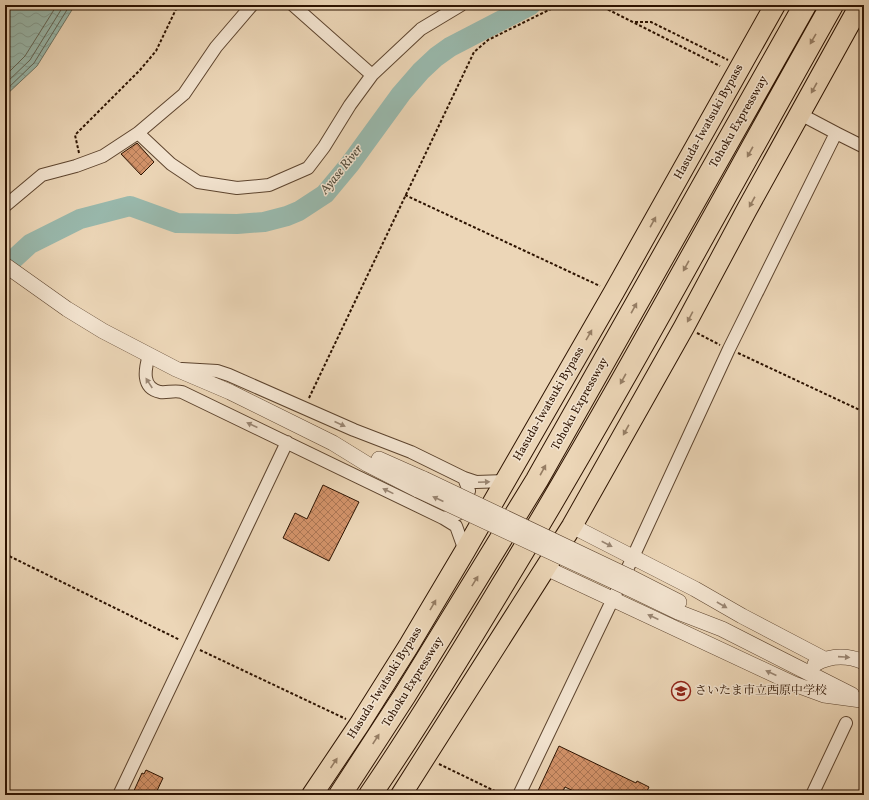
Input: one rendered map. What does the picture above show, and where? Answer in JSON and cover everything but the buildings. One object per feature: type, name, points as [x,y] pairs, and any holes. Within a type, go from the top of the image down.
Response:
[{"type":"highway","name":"Hasuda-Iwatsuki Bypass","points":[[312,795],[359,726],[465,551],[614,292],[775,5]]},
{"type":"highway","name":"Tohoku Expressway","points":[[340,795],[409,688],[537,480],[805,5]]},
{"type":"highway","name":"Tohoku Expressway","points":[[370,795],[454,666],[561,489],[832,5]]},
{"type":"highway","points":[[401,795],[572,526],[684,327],[860,5]]},
{"type":"street","points":[[5,206],[42,175],[103,156],[138,133],[184,94],[216,47],[252,5]]},
{"type":"street","points":[[293,5],[372,75]]},
{"type":"street","points":[[138,133],[170,164],[198,182],[237,188],[269,185],[308,168],[324,148],[350,105],[372,75],[421,29],[461,5]]},
{"type":"street","points":[[800,114],[864,147]]},
{"type":"street","points":[[519,795],[633,557],[729,349],[836,133]]},
{"type":"street","points":[[5,265],[67,309],[103,331],[176,369],[230,392],[333,443],[373,456],[421,485],[628,582],[683,604],[722,630],[804,671],[863,698]]},
{"type":"street","points":[[149,355],[145,370],[145,379],[152,389],[161,392],[175,390],[182,392],[444,518],[456,526],[465,551]]},
{"type":"street","points":[[176,369],[217,372],[229,375],[354,430],[411,452],[464,478],[476,482],[505,481]]},
{"type":"street","points":[[119,795],[287,442]]},
{"type":"street","points":[[444,518],[458,514],[469,491],[464,478]]},
{"type":"street","points":[[572,526],[695,589],[802,649],[824,659]]},
{"type":"street","points":[[546,568],[613,598],[794,684],[824,695],[863,698]]},
{"type":"street","points":[[804,671],[824,659],[845,657],[864,662]]},
{"type":"street","points":[[812,795],[846,724]]},
{"type":"path","points":[[81,164],[75,135],[140,70],[156,51],[178,5]]},
{"type":"path","points":[[304,408],[474,52],[488,40],[559,5]]},
{"type":"path","points":[[600,5],[720,66]]},
{"type":"path","points":[[634,22],[651,22],[740,66]]},
{"type":"path","points":[[405,195],[614,292]]},
{"type":"path","points":[[684,327],[864,412]]},
{"type":"path","points":[[5,554],[359,726]]},
{"type":"path","points":[[425,757],[503,795]]},
{"type":"water","points":[[5,5],[75,5],[37,66],[5,96]]},
{"type":"waterway","name":"Ayase River","points":[[5,267],[30,244],[80,219],[130,206],[177,223],[237,224],[264,222],[299,211],[325,194],[350,164],[401,94],[421,71],[436,57],[450,47],[531,5]]},
{"type":"place","name":"さいたま市立西原中学校","points":[[681,691]]}]
